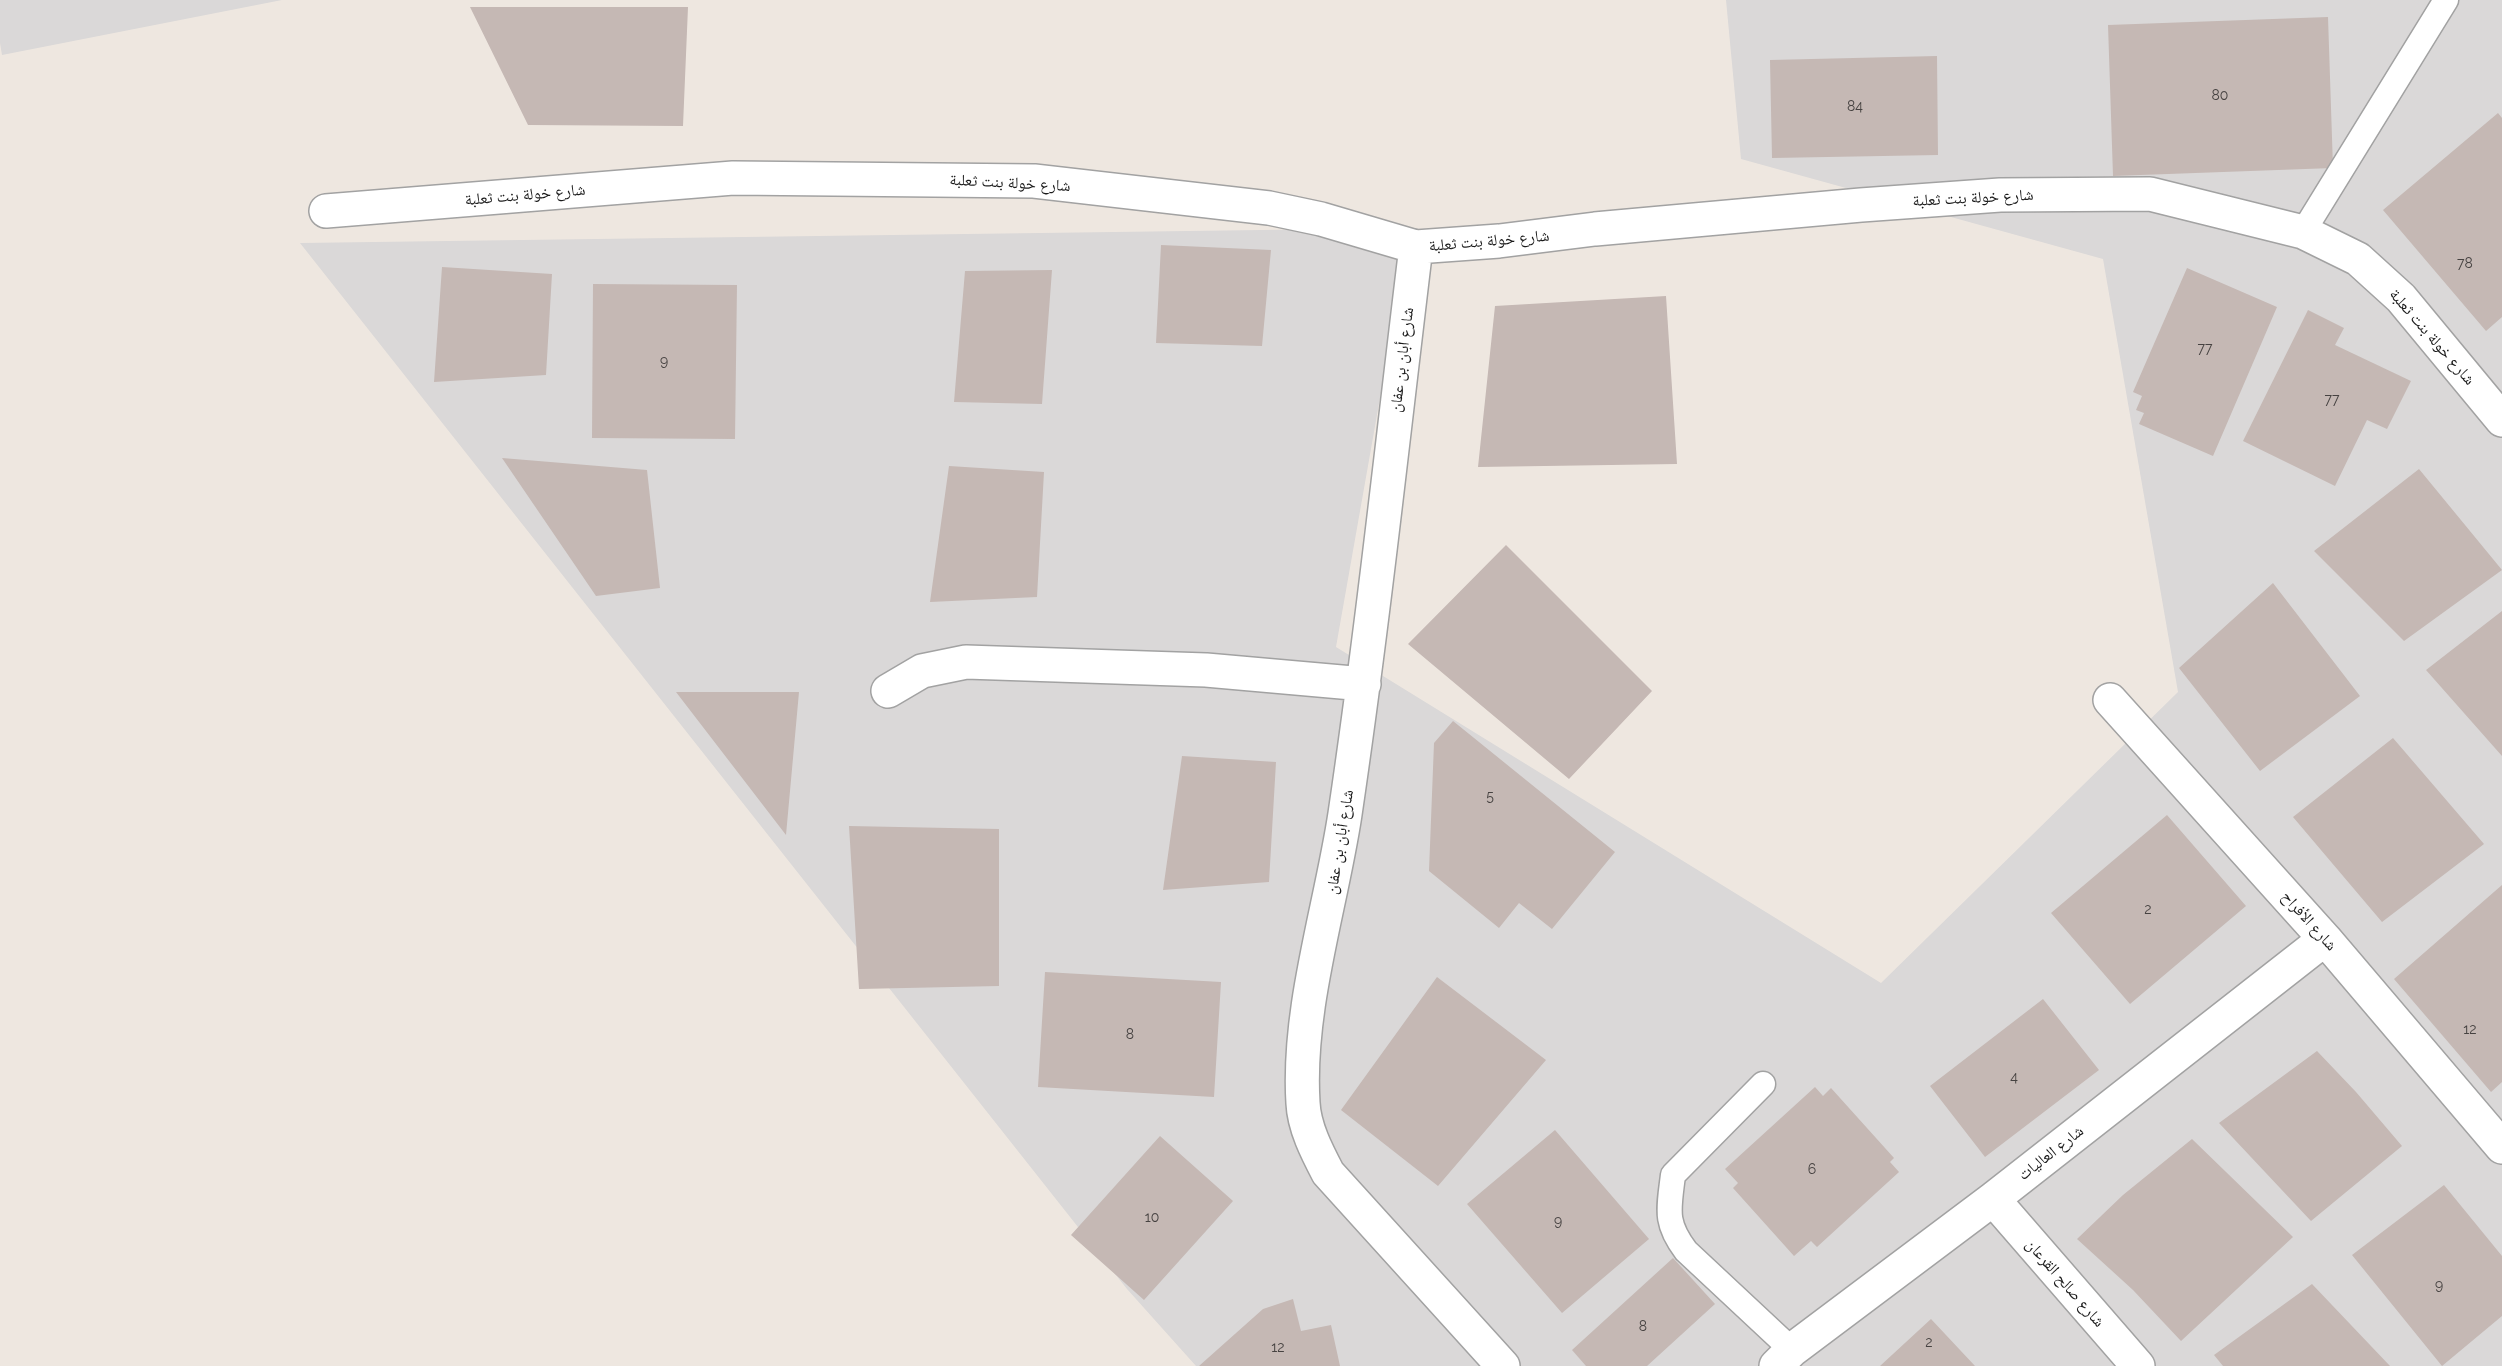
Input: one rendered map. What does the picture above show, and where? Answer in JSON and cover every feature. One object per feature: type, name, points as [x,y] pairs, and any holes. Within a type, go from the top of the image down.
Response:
[{"type":"street","name":"شارع خولة بنت ثعلبة","points":[[326,211],[733,178],[1034,181],[1269,208],[1321,219],[1416,247],[1499,241],[1595,229],[1768,213],[2000,195],[2150,194],[2303,232],[2358,259],[2401,298],[2502,420]]},
{"type":"street","name":"شارع أبان بن عفان","points":[[1416,247],[1364,684],[1337,866],[1309,1002],[1303,1056],[1303,1105],[1315,1148],[1328,1173],[1373,1226],[1401,1252],[1503,1366]]},
{"type":"street","points":[[888,691],[922,671],[966,662],[1206,670],[1364,684]]},
{"type":"street","name":"شارع الأفراح","points":[[2110,700],[2325,939],[2502,1147]]},
{"type":"street","name":"شارع العاليات","points":[[1784,1358],[1993,1199],[2325,939]]},
{"type":"street","name":"شارع صالح القرعان","points":[[1993,1199],[2138,1366]]},
{"type":"lane","points":[[2303,232],[2446,0]]},
{"type":"lane","points":[[1763,1084],[1673,1175],[1669,1216],[1673,1234],[1686,1251],[1784,1358]]},
{"type":"shaded area","points":[[0,0],[282,0],[2,55]]},
{"type":"shaded area","points":[[1726,0],[2502,0],[2502,1366],[1196,1366],[1127,1289],[300,243],[1410,228],[1336,647],[1881,983],[2178,692],[2103,259],[1741,159]]},
{"type":"building","points":[[470,7],[688,7],[683,126],[528,125]]},
{"type":"building","points":[[2328,17],[2333,168],[2113,176],[2108,25]]},
{"type":"building","points":[[1937,56],[1938,155],[1772,158],[1770,60]]},
{"type":"building","points":[[2498,113],[2502,118],[2502,317],[2486,331],[2383,210]]},
{"type":"building","points":[[1161,245],[1271,250],[1262,346],[1156,343]]},
{"type":"building","points":[[442,267],[552,274],[546,375],[434,382]]},
{"type":"building","points":[[2187,268],[2277,307],[2213,456],[2139,424],[2144,413],[2136,410],[2142,396],[2133,392]]},
{"type":"building","points":[[1052,270],[1042,404],[954,402],[965,271]]},
{"type":"building","points":[[593,284],[737,285],[735,439],[592,438]]},
{"type":"building","points":[[1666,296],[1677,464],[1478,467],[1495,306]]},
{"type":"building","points":[[2308,310],[2344,328],[2335,345],[2411,381],[2387,429],[2367,420],[2335,486],[2243,441]]},
{"type":"building","points":[[502,458],[647,470],[660,588],[596,596]]},
{"type":"building","points":[[949,466],[1044,472],[1037,597],[930,602]]},
{"type":"building","points":[[2419,469],[2502,570],[2404,641],[2314,551]]},
{"type":"building","points":[[1506,545],[1652,691],[1569,779],[1408,644]]},
{"type":"building","points":[[2273,583],[2360,696],[2260,771],[2179,668]]},
{"type":"building","points":[[2502,611],[2502,756],[2426,670]]},
{"type":"building","points":[[676,692],[799,692],[786,835]]},
{"type":"building","points":[[1453,721],[1615,852],[1552,929],[1519,903],[1499,928],[1429,871],[1434,743]]},
{"type":"building","points":[[2393,738],[2484,844],[2382,922],[2293,817]]},
{"type":"building","points":[[1182,756],[1276,762],[1269,882],[1163,890]]},
{"type":"building","points":[[2167,815],[2246,906],[2130,1004],[2051,913]]},
{"type":"building","points":[[849,826],[999,829],[999,986],[859,989]]},
{"type":"building","points":[[2502,885],[2502,1082],[2491,1092],[2394,979]]},
{"type":"building","points":[[1045,972],[1221,982],[1214,1097],[1038,1087]]},
{"type":"building","points":[[1437,977],[1546,1060],[1438,1186],[1341,1110]]},
{"type":"building","points":[[2043,999],[2099,1070],[1985,1157],[1930,1086]]},
{"type":"building","points":[[2317,1051],[2402,1146],[2311,1221],[2219,1123]]},
{"type":"building","points":[[1815,1087],[1823,1096],[1831,1088],[1894,1158],[1890,1162],[1899,1172],[1817,1247],[1811,1241],[1794,1256],[1733,1188],[1738,1183],[1725,1169]]},
{"type":"building","points":[[1555,1130],[1649,1239],[1562,1313],[1467,1204]]},
{"type":"building","points":[[1160,1136],[1233,1201],[1144,1300],[1071,1235]]},
{"type":"building","points":[[2192,1139],[2293,1237],[2181,1341],[2133,1290],[2077,1239],[2123,1195]]},
{"type":"building","points":[[2444,1185],[2502,1256],[2502,1316],[2442,1366],[2352,1255]]},
{"type":"building","points":[[1673,1258],[1715,1304],[1647,1366],[1586,1366],[1572,1350]]},
{"type":"building","points":[[2312,1284],[2390,1366],[2223,1366],[2214,1355]]},
{"type":"building","points":[[1293,1299],[1301,1331],[1331,1325],[1340,1366],[1199,1366],[1263,1309]]},
{"type":"building","points":[[1931,1319],[1975,1366],[1880,1366]]}]
